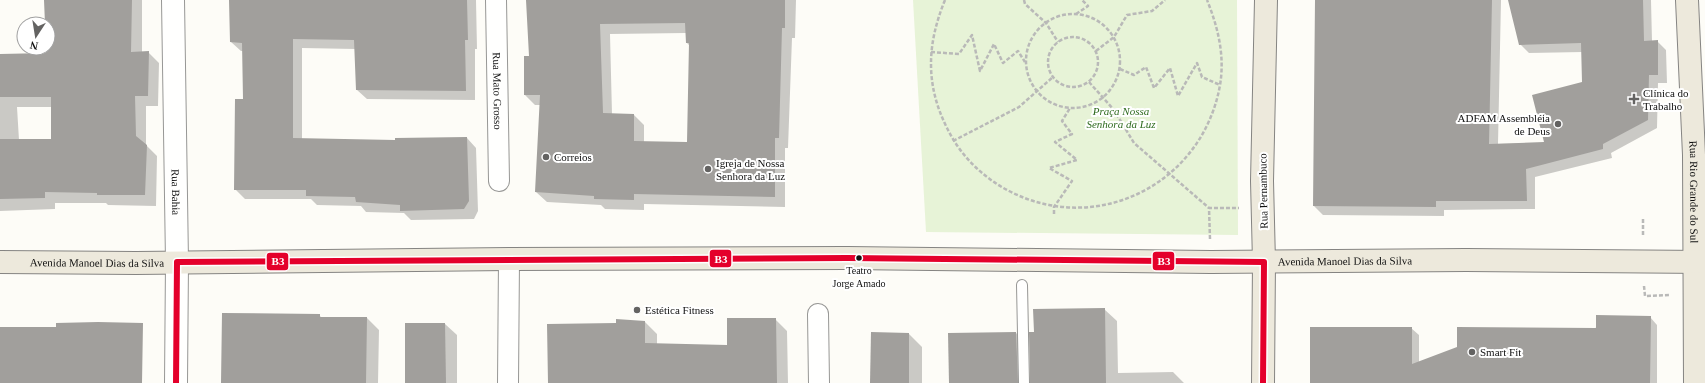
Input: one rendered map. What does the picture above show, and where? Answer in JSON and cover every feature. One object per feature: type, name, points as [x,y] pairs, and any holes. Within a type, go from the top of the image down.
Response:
[{"type":"main road","name":"Rua Pernambuco","points":[[1263,383],[1263,207],[1266,0]]},
{"type":"main road","name":"Rua Rio Grande do Sul","points":[[1688,0],[1699,152],[1700,262],[1695,383]]},
{"type":"main road","name":"Avenida Manoel Dias da Silva","points":[[0,262],[136,263],[509,259],[847,258],[1211,262],[1466,260],[1700,262]]},
{"type":"street","name":"Rua Bahia","points":[[173,0],[177,262],[176,383]]},
{"type":"street","name":"Rua Mato Grosso","points":[[496,0],[499,181]]},
{"type":"street","points":[[508,383],[509,259]]},
{"type":"street","points":[[818,314],[819,383]]},
{"type":"lane","points":[[1022,285],[1024,383]]},
{"type":"path","points":[[945,0],[936,22],[930,52],[932,83],[939,113],[953,141],[972,165],[996,184],[1024,198],[1054,207],[1085,208],[1116,203],[1144,191],[1170,174],[1188,156],[1203,134],[1214,110],[1220,85],[1222,62],[1220,40],[1214,17],[1207,0]]},
{"type":"path","points":[[1024,0],[1025,4],[1046,23],[1058,42]]},
{"type":"path","points":[[1076,14],[1088,6],[1082,0]]},
{"type":"path","points":[[1096,51],[1114,37],[1128,15],[1152,11],[1165,0]]},
{"type":"path","points":[[1076,14],[1091,17],[1104,26],[1114,37],[1119,50],[1119,76],[1113,88],[1104,98],[1091,106],[1076,109],[1061,107],[1048,101],[1036,91],[1029,77],[1026,62],[1028,47],[1035,34],[1046,23],[1060,16],[1076,14]]},
{"type":"path","points":[[930,52],[959,54],[972,36],[980,71],[994,44],[1003,63],[1018,51],[1026,62]]},
{"type":"path","points":[[1075,37],[1083,39],[1096,51],[1098,68],[1095,76],[1089,82],[1082,86],[1066,87],[1052,77],[1049,70],[1049,54],[1052,47],[1058,42],[1066,38],[1075,37]]},
{"type":"path","points":[[1120,69],[1134,75],[1146,67],[1154,88],[1170,68],[1178,96],[1197,63],[1202,77],[1220,85]]},
{"type":"path","points":[[953,141],[1019,107],[1052,77]]},
{"type":"path","points":[[1089,82],[1114,110],[1134,143],[1209,208],[1263,207]]},
{"type":"path","points":[[1054,214],[1054,207],[1072,181],[1049,168],[1077,160],[1055,142],[1072,134],[1062,121],[1070,108]]},
{"type":"path","points":[[1209,208],[1211,262]]},
{"type":"green space","name":"Praça Nossa Senhora da Luz","points":[[913,0],[1237,0],[1238,235],[926,232]]},
{"type":"building","points":[[44,0],[132,0],[131,52],[149,51],[148,96],[135,96],[136,136],[147,145],[145,195],[97,195],[97,193],[45,192],[45,198],[0,199],[0,139],[51,139],[51,97],[0,97],[0,54],[16,54],[16,56],[56,56],[56,16],[45,16]]},
{"type":"building","points":[[229,0],[467,0],[468,40],[465,40],[466,91],[356,90],[354,40],[293,39],[293,138],[395,140],[395,138],[467,137],[469,201],[464,209],[400,211],[400,205],[356,202],[355,197],[306,196],[306,190],[234,190],[235,99],[243,99],[242,43],[230,42]]},
{"type":"building","points":[[526,0],[785,0],[785,28],[782,28],[779,138],[775,138],[775,197],[634,194],[634,200],[594,199],[594,196],[535,192],[540,95],[524,95],[524,56],[529,56]],"holes":[[[685,23],[686,43],[689,43],[687,142],[634,141],[634,114],[603,113],[600,24]]]},
{"type":"building","points":[[1315,0],[1492,0],[1489,144],[1544,142],[1532,95],[1582,82],[1581,43],[1519,45],[1508,0],[1643,0],[1644,41],[1658,40],[1658,75],[1649,75],[1648,120],[1603,144],[1603,149],[1526,169],[1527,201],[1436,201],[1436,207],[1313,206]]},
{"type":"building","points":[[1105,308],[1106,383],[1030,383],[1029,332],[1034,332],[1033,309]]},
{"type":"building","points":[[222,313],[320,314],[320,317],[367,317],[366,383],[221,383]]},
{"type":"building","points":[[1596,315],[1651,316],[1650,383],[1310,383],[1310,327],[1412,327],[1412,364],[1457,347],[1457,327],[1596,328]]},
{"type":"building","points":[[727,318],[776,318],[777,383],[548,383],[547,324],[616,323],[616,319],[645,321],[645,343],[727,345]]},
{"type":"building","points":[[56,323],[143,323],[142,383],[0,383],[0,327],[56,327]]},
{"type":"building","points":[[405,323],[445,323],[446,383],[405,383]]},
{"type":"building","points":[[871,332],[909,333],[909,383],[870,383]]},
{"type":"building","points":[[1016,332],[1018,383],[949,383],[948,333]]},
{"type":"transit line","name":"B3","points":[[176,383],[177,262],[847,258],[1264,262],[1263,383]]},
{"type":"place","name":"Clínica do Trabalho","points":[[1634,99]]},
{"type":"place","name":"ADFAM Assembléia de Deus","points":[[1558,124]]},
{"type":"place","name":"Correios","points":[[546,157]]},
{"type":"place","name":"Igreja de Nossa Senhora da Luz","points":[[708,169]]},
{"type":"place","name":"Teatro Jorge Amado","points":[[859,258]]},
{"type":"place","name":"Estética Fitness","points":[[637,310]]},
{"type":"place","name":"Smart Fit","points":[[1472,352]]}]
